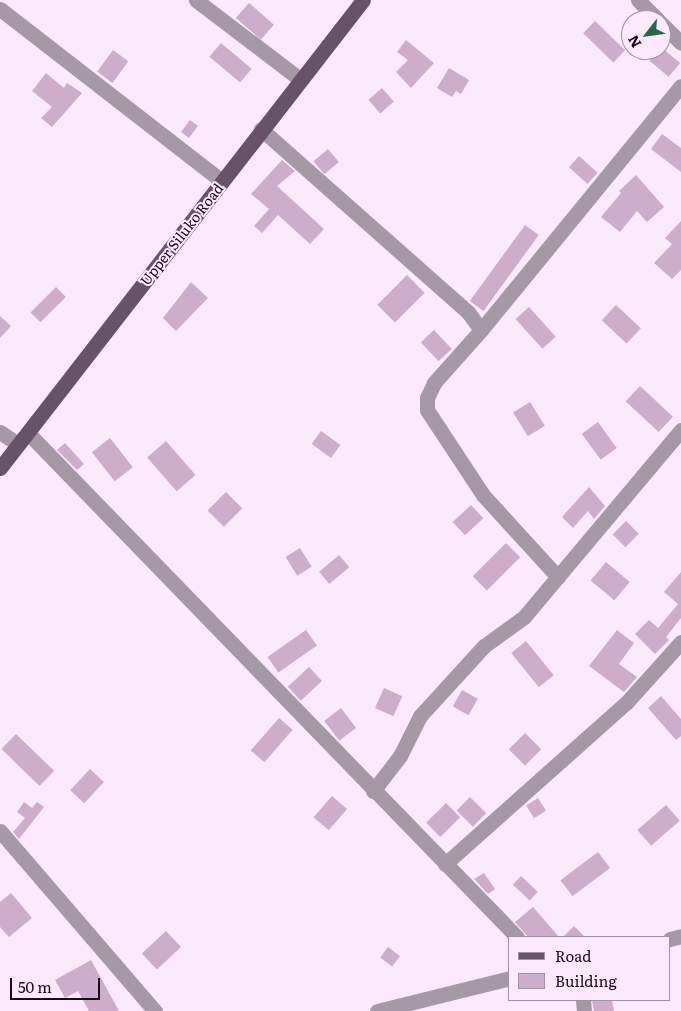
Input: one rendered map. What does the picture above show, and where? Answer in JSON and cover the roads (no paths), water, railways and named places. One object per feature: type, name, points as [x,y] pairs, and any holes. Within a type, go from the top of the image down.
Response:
[{"type":"main road","name":"Upper Siluko Road","points":[[0,468],[261,129],[363,0]]},
{"type":"street","points":[[196,0],[301,80]]},
{"type":"street","points":[[638,0],[648,10]]},
{"type":"street","points":[[0,10],[222,181]]},
{"type":"street","points":[[671,33],[681,43]]},
{"type":"street","points":[[558,577],[483,495],[427,410],[426,398],[434,383],[481,330],[681,86]]},
{"type":"street","points":[[261,129],[468,312],[481,330]]},
{"type":"street","points":[[373,791],[400,756],[420,716],[484,646],[524,618],[681,430]]},
{"type":"street","points":[[0,432],[18,444]]},
{"type":"street","points":[[28,433],[373,791],[516,936]]},
{"type":"street","points":[[445,864],[626,703],[681,642]]},
{"type":"street","points":[[0,831],[155,1011]]},
{"type":"street","points":[[377,1011],[508,978]]}]
